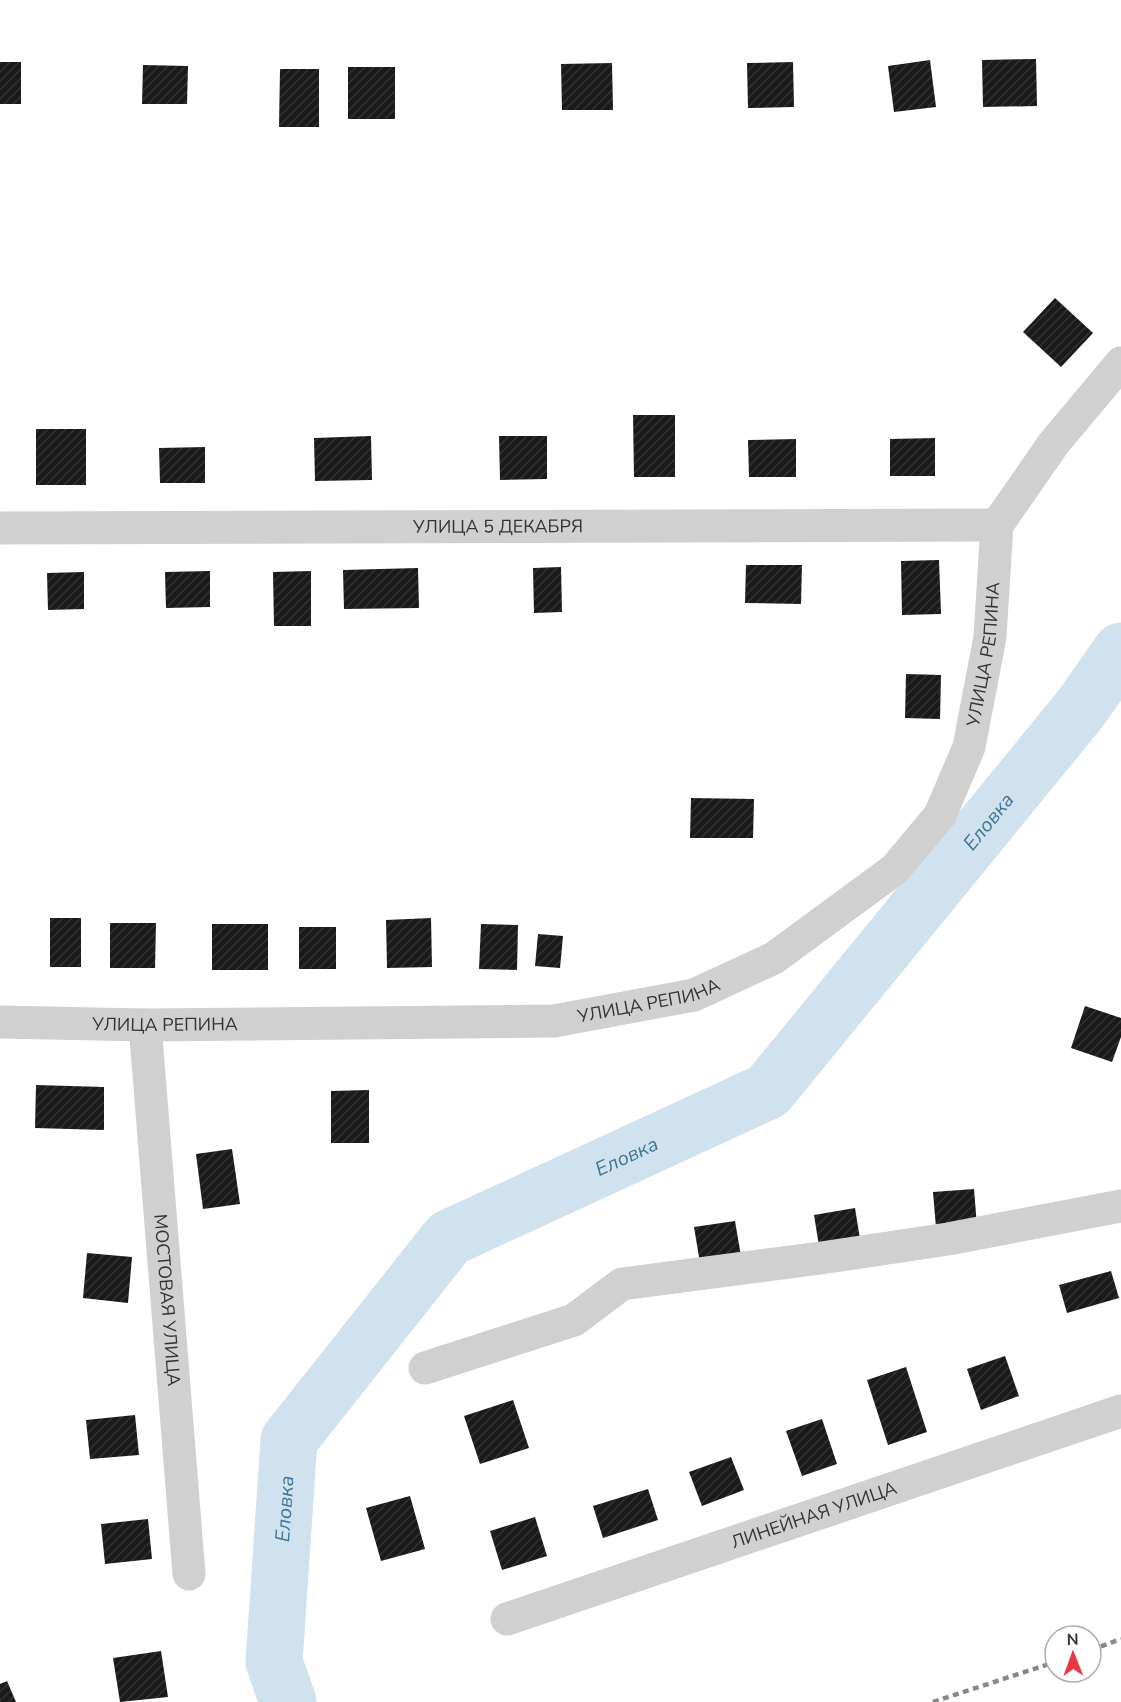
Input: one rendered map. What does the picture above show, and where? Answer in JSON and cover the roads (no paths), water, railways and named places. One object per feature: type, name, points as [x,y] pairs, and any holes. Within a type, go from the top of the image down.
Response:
[{"type":"street","points":[[997,525],[1054,442],[1121,363]]},
{"type":"street","name":"УЛИЦА 5 ДЕКАБРЯ","points":[[0,528],[997,525]]},
{"type":"street","name":"УЛИЦА РЕПИНА","points":[[0,1022],[145,1025],[554,1021],[694,995],[774,958],[895,869],[940,815],[969,747],[990,637],[997,525]]},
{"type":"street","name":"МОСТОВАЯ УЛИЦА","points":[[145,1025],[189,1574]]},
{"type":"street","points":[[425,1368],[574,1320],[622,1284],[948,1239],[1121,1206]]},
{"type":"street","name":"ЛИНЕЙНАЯ УЛИЦА","points":[[507,1619],[1121,1411]]},
{"type":"waterway","name":"Еловка","points":[[288,1702],[274,1662],[289,1440],[449,1238],[768,1091],[1081,708],[1121,651]]},
{"type":"railway","points":[[1103,1646],[1121,1639]]},
{"type":"railway","points":[[933,1702],[1043,1666]]}]
